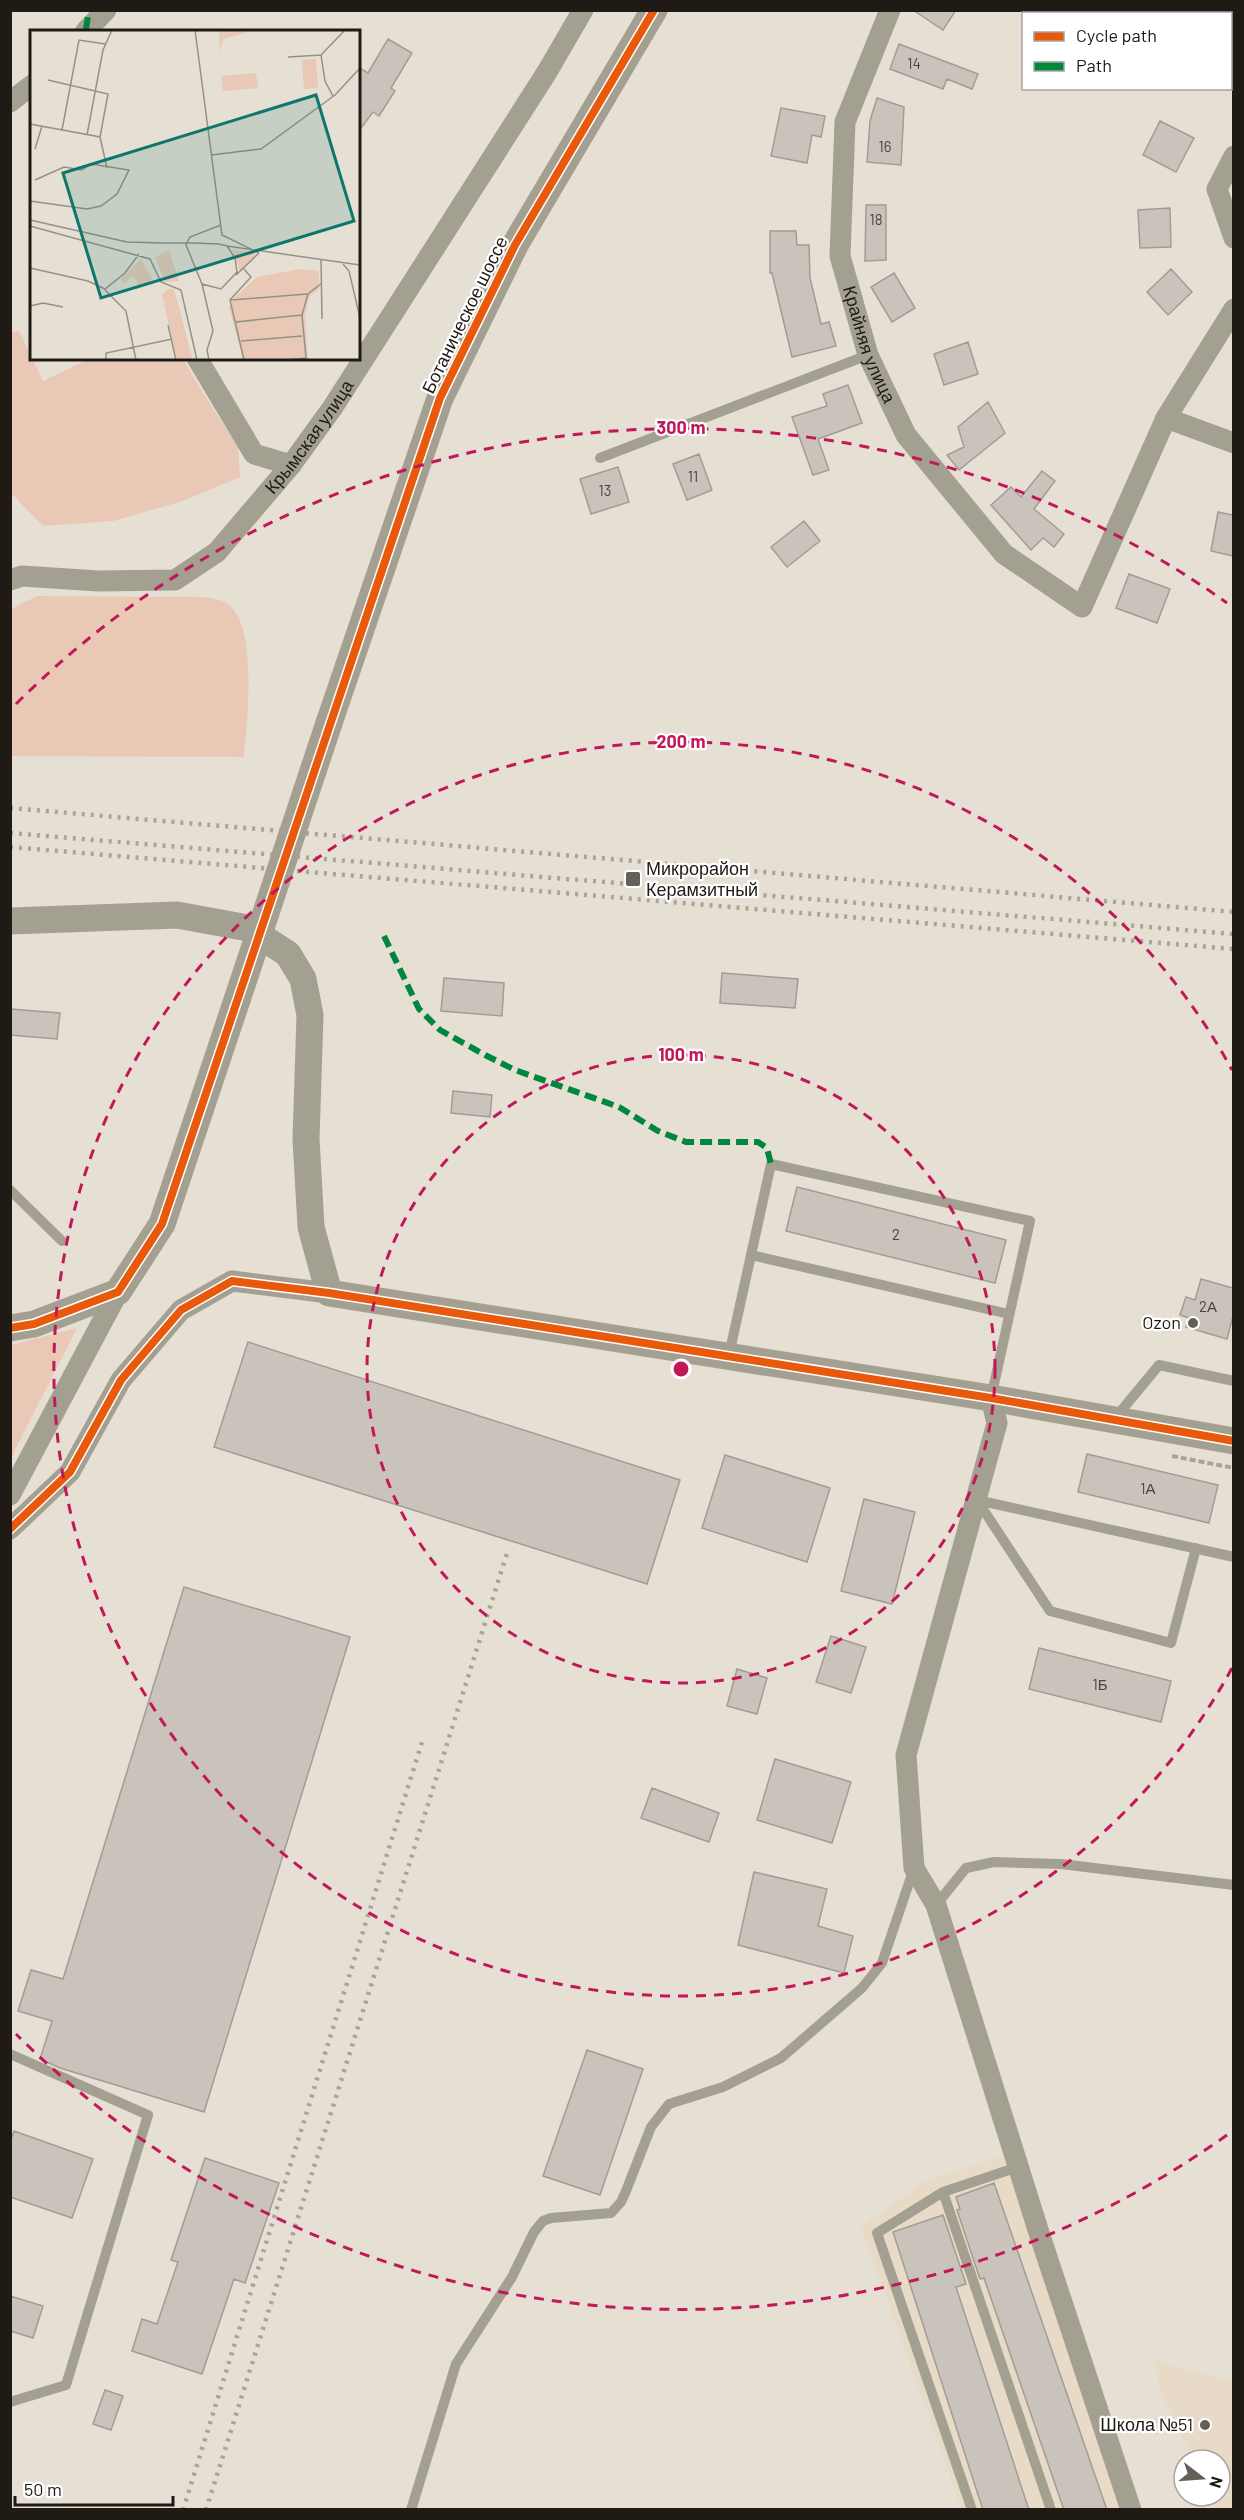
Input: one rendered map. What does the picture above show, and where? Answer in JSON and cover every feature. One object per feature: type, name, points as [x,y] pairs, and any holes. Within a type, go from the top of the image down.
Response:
[{"type":"street","points":[[85,30],[106,10]]},
{"type":"street","name":"Крымская улица","points":[[10,580],[22,576],[98,581],[175,580],[217,552],[291,465],[340,398],[584,10]]},
{"type":"street","name":"Ботаническое шоссе","points":[[118,1292],[162,1224],[440,398],[514,245],[654,10]]},
{"type":"street","name":"Крайняя улица","points":[[890,10],[845,122],[840,256],[868,355],[906,435],[1004,554],[1082,607],[1166,418]]},
{"type":"street","points":[[10,102],[30,87]]},
{"type":"street","points":[[1233,156],[1218,189],[1233,238]]},
{"type":"street","points":[[1233,309],[1166,418],[1233,443]]},
{"type":"street","points":[[198,360],[254,454],[291,465]]},
{"type":"street","points":[[10,921],[177,915],[248,928],[288,954],[303,979],[310,1015],[306,1139],[311,1227],[329,1293]]},
{"type":"street","points":[[10,1529],[70,1472],[121,1380],[181,1310],[232,1281],[329,1293],[729,1356],[991,1398],[1233,1441]]},
{"type":"street","points":[[10,1328],[34,1324],[118,1292]]},
{"type":"street","points":[[10,1495],[118,1292]]},
{"type":"street","points":[[991,1398],[997,1423],[906,1755],[914,1868],[936,1905],[1018,2167],[1131,2510]]},
{"type":"lane","points":[[600,458],[868,355]]},
{"type":"lane","points":[[729,1356],[771,1164],[1030,1221],[991,1398]]},
{"type":"lane","points":[[10,1190],[62,1241]]},
{"type":"lane","points":[[751,1256],[1009,1314]]},
{"type":"lane","points":[[1114,1420],[1159,1365],[1233,1381]]},
{"type":"lane","points":[[977,1500],[1050,1611],[1171,1643],[1196,1548]]},
{"type":"lane","points":[[977,1500],[1233,1557]]},
{"type":"lane","points":[[936,1905],[966,1868],[993,1862],[1061,1864],[1233,1885]]},
{"type":"lane","points":[[411,2510],[456,2364],[512,2277],[534,2232],[543,2221],[551,2218],[611,2212],[621,2202],[651,2127],[669,2104],[723,2087],[781,2058],[862,1988],[882,1963],[914,1868]]},
{"type":"lane","points":[[10,2054],[148,2115],[66,2385],[10,2402]]},
{"type":"lane","points":[[972,2510],[877,2234],[943,2193],[1018,2167]]},
{"type":"lane","points":[[943,2193],[1051,2510]]},
{"type":"shaded area","points":[[19,331],[30,354],[30,360],[33,360],[43,381],[87,360],[184,360],[238,447],[240,477],[180,502],[113,521],[43,526],[11,493],[11,332]]},
{"type":"shaded area","points":[[37,596],[201,597],[220,600],[229,605],[238,617],[244,634],[247,654],[248,700],[244,757],[11,756],[11,609]]},
{"type":"shaded area","points":[[77,1328],[11,1458],[11,1345]]},
{"type":"shaded area","points":[[1004,2156],[1122,2509],[962,2509],[861,2227],[924,2182]]},
{"type":"shaded area","name":"Школа №51","points":[[1156,2361],[1233,2381],[1233,2509],[1216,2508],[1232,2508],[1232,2448],[1187,2448],[1159,2389]]},
{"type":"building","points":[[913,10],[956,10],[943,30]]},
{"type":"building","points":[[388,39],[412,53],[391,88],[395,91],[379,116],[373,112],[360,129],[360,68],[368,73]]},
{"type":"building","points":[[899,44],[978,74],[972,89],[947,79],[943,89],[890,69]]},
{"type":"building","points":[[877,98],[904,107],[901,165],[867,162],[870,121]]},
{"type":"building","points":[[781,108],[825,116],[821,137],[812,135],[807,163],[771,156]]},
{"type":"building","points":[[1160,121],[1194,138],[1176,172],[1143,155]]},
{"type":"building","points":[[866,205],[886,205],[886,260],[865,261]]},
{"type":"building","points":[[1170,208],[1171,247],[1140,248],[1138,210]]},
{"type":"building","points":[[770,231],[796,231],[797,245],[809,245],[810,278],[821,324],[829,322],[836,346],[792,357],[772,273],[770,273]]},
{"type":"building","points":[[1171,269],[1192,292],[1168,315],[1147,292]]},
{"type":"building","points":[[894,273],[915,308],[892,322],[871,287]]},
{"type":"building","points":[[968,342],[978,374],[944,385],[934,354]]},
{"type":"building","points":[[848,385],[862,423],[818,439],[829,470],[813,475],[792,417],[827,406],[823,394]]},
{"type":"building","points":[[988,402],[1005,433],[959,470],[947,455],[964,447],[958,427]]},
{"type":"building","points":[[699,454],[712,490],[687,500],[673,464]]},
{"type":"building","points":[[618,467],[629,502],[591,514],[580,479]]},
{"type":"building","points":[[1042,471],[1055,481],[1034,509],[1064,534],[1054,547],[1043,538],[1031,550],[991,505],[1011,487],[1021,497]]},
{"type":"building","points":[[1218,512],[1233,515],[1233,556],[1211,551]]},
{"type":"building","points":[[804,521],[820,541],[787,567],[771,547]]},
{"type":"building","points":[[1129,574],[1170,589],[1157,623],[1116,608]]},
{"type":"building","points":[[722,973],[798,979],[795,1008],[720,1003]]},
{"type":"building","points":[[444,978],[504,983],[502,1016],[441,1011]]},
{"type":"building","points":[[10,1009],[60,1013],[57,1039],[10,1035]]},
{"type":"building","points":[[453,1091],[492,1095],[490,1117],[451,1113]]},
{"type":"building","points":[[797,1187],[1006,1240],[995,1283],[786,1231]]},
{"type":"building","points":[[1201,1279],[1233,1288],[1233,1316],[1227,1339],[1186,1327],[1189,1318],[1180,1315],[1186,1297],[1195,1300]]},
{"type":"building","points":[[248,1342],[680,1480],[647,1584],[214,1447]]},
{"type":"building","points":[[1087,1454],[1218,1485],[1209,1523],[1078,1492]]},
{"type":"building","points":[[725,1455],[830,1488],[807,1562],[702,1528]]},
{"type":"building","points":[[864,1499],[915,1512],[892,1604],[841,1591]]},
{"type":"building","points":[[184,1587],[350,1637],[204,2112],[60,2068],[40,2059],[52,2021],[18,2011],[31,1970],[63,1979]]},
{"type":"building","points":[[831,1636],[866,1647],[851,1693],[816,1682]]},
{"type":"building","points":[[1039,1648],[1171,1681],[1161,1722],[1029,1689]]},
{"type":"building","points":[[737,1669],[767,1678],[757,1714],[727,1706]]},
{"type":"building","points":[[775,1759],[851,1782],[832,1843],[757,1820]]},
{"type":"building","points":[[652,1788],[719,1813],[709,1842],[641,1818]]},
{"type":"building","points":[[754,1872],[827,1889],[818,1926],[853,1936],[844,1973],[738,1945]]},
{"type":"building","points":[[587,2050],[643,2069],[600,2195],[543,2176]]},
{"type":"building","points":[[14,2131],[93,2159],[72,2218],[10,2197],[10,2143]]},
{"type":"building","points":[[205,2158],[279,2183],[245,2283],[234,2279],[202,2374],[132,2351],[142,2319],[157,2324],[178,2262],[171,2260]]},
{"type":"building","points":[[994,2183],[1107,2510],[1064,2510],[984,2278],[980,2279],[957,2210],[960,2209],[956,2197]]},
{"type":"building","points":[[943,2215],[966,2284],[956,2287],[1029,2510],[983,2510],[893,2232]]},
{"type":"building","points":[[10,2296],[43,2306],[33,2338],[10,2331]]},
{"type":"building","points":[[105,2390],[123,2396],[111,2430],[93,2424]]},
{"type":"railway","points":[[10,808],[1234,912]]},
{"type":"railway","points":[[10,833],[1234,934]]},
{"type":"railway","points":[[10,847],[1234,949]]},
{"type":"railway","points":[[206,2510],[508,1550]]},
{"type":"railway","points":[[183,2510],[422,1742]]},
{"type":"marked path","points":[[86,29],[89,10]]},
{"type":"marked path","points":[[384,936],[419,1009],[440,1030],[515,1070],[619,1107],[658,1131],[686,1142],[758,1142],[767,1148],[771,1164]]},
{"type":"cycle path","points":[[10,1328],[34,1324],[118,1292],[162,1224],[440,398],[515,245],[654,10]]},
{"type":"cycle path","points":[[10,1529],[70,1472],[121,1380],[181,1310],[232,1281],[329,1293],[991,1398],[1234,1441]]},
{"type":"place","name":"Микрорайон Керамзитный","points":[[633,879]]},
{"type":"place","name":"Ozon","points":[[1193,1323]]},
{"type":"place","name":"Школа №51","points":[[1205,2425]]}]
